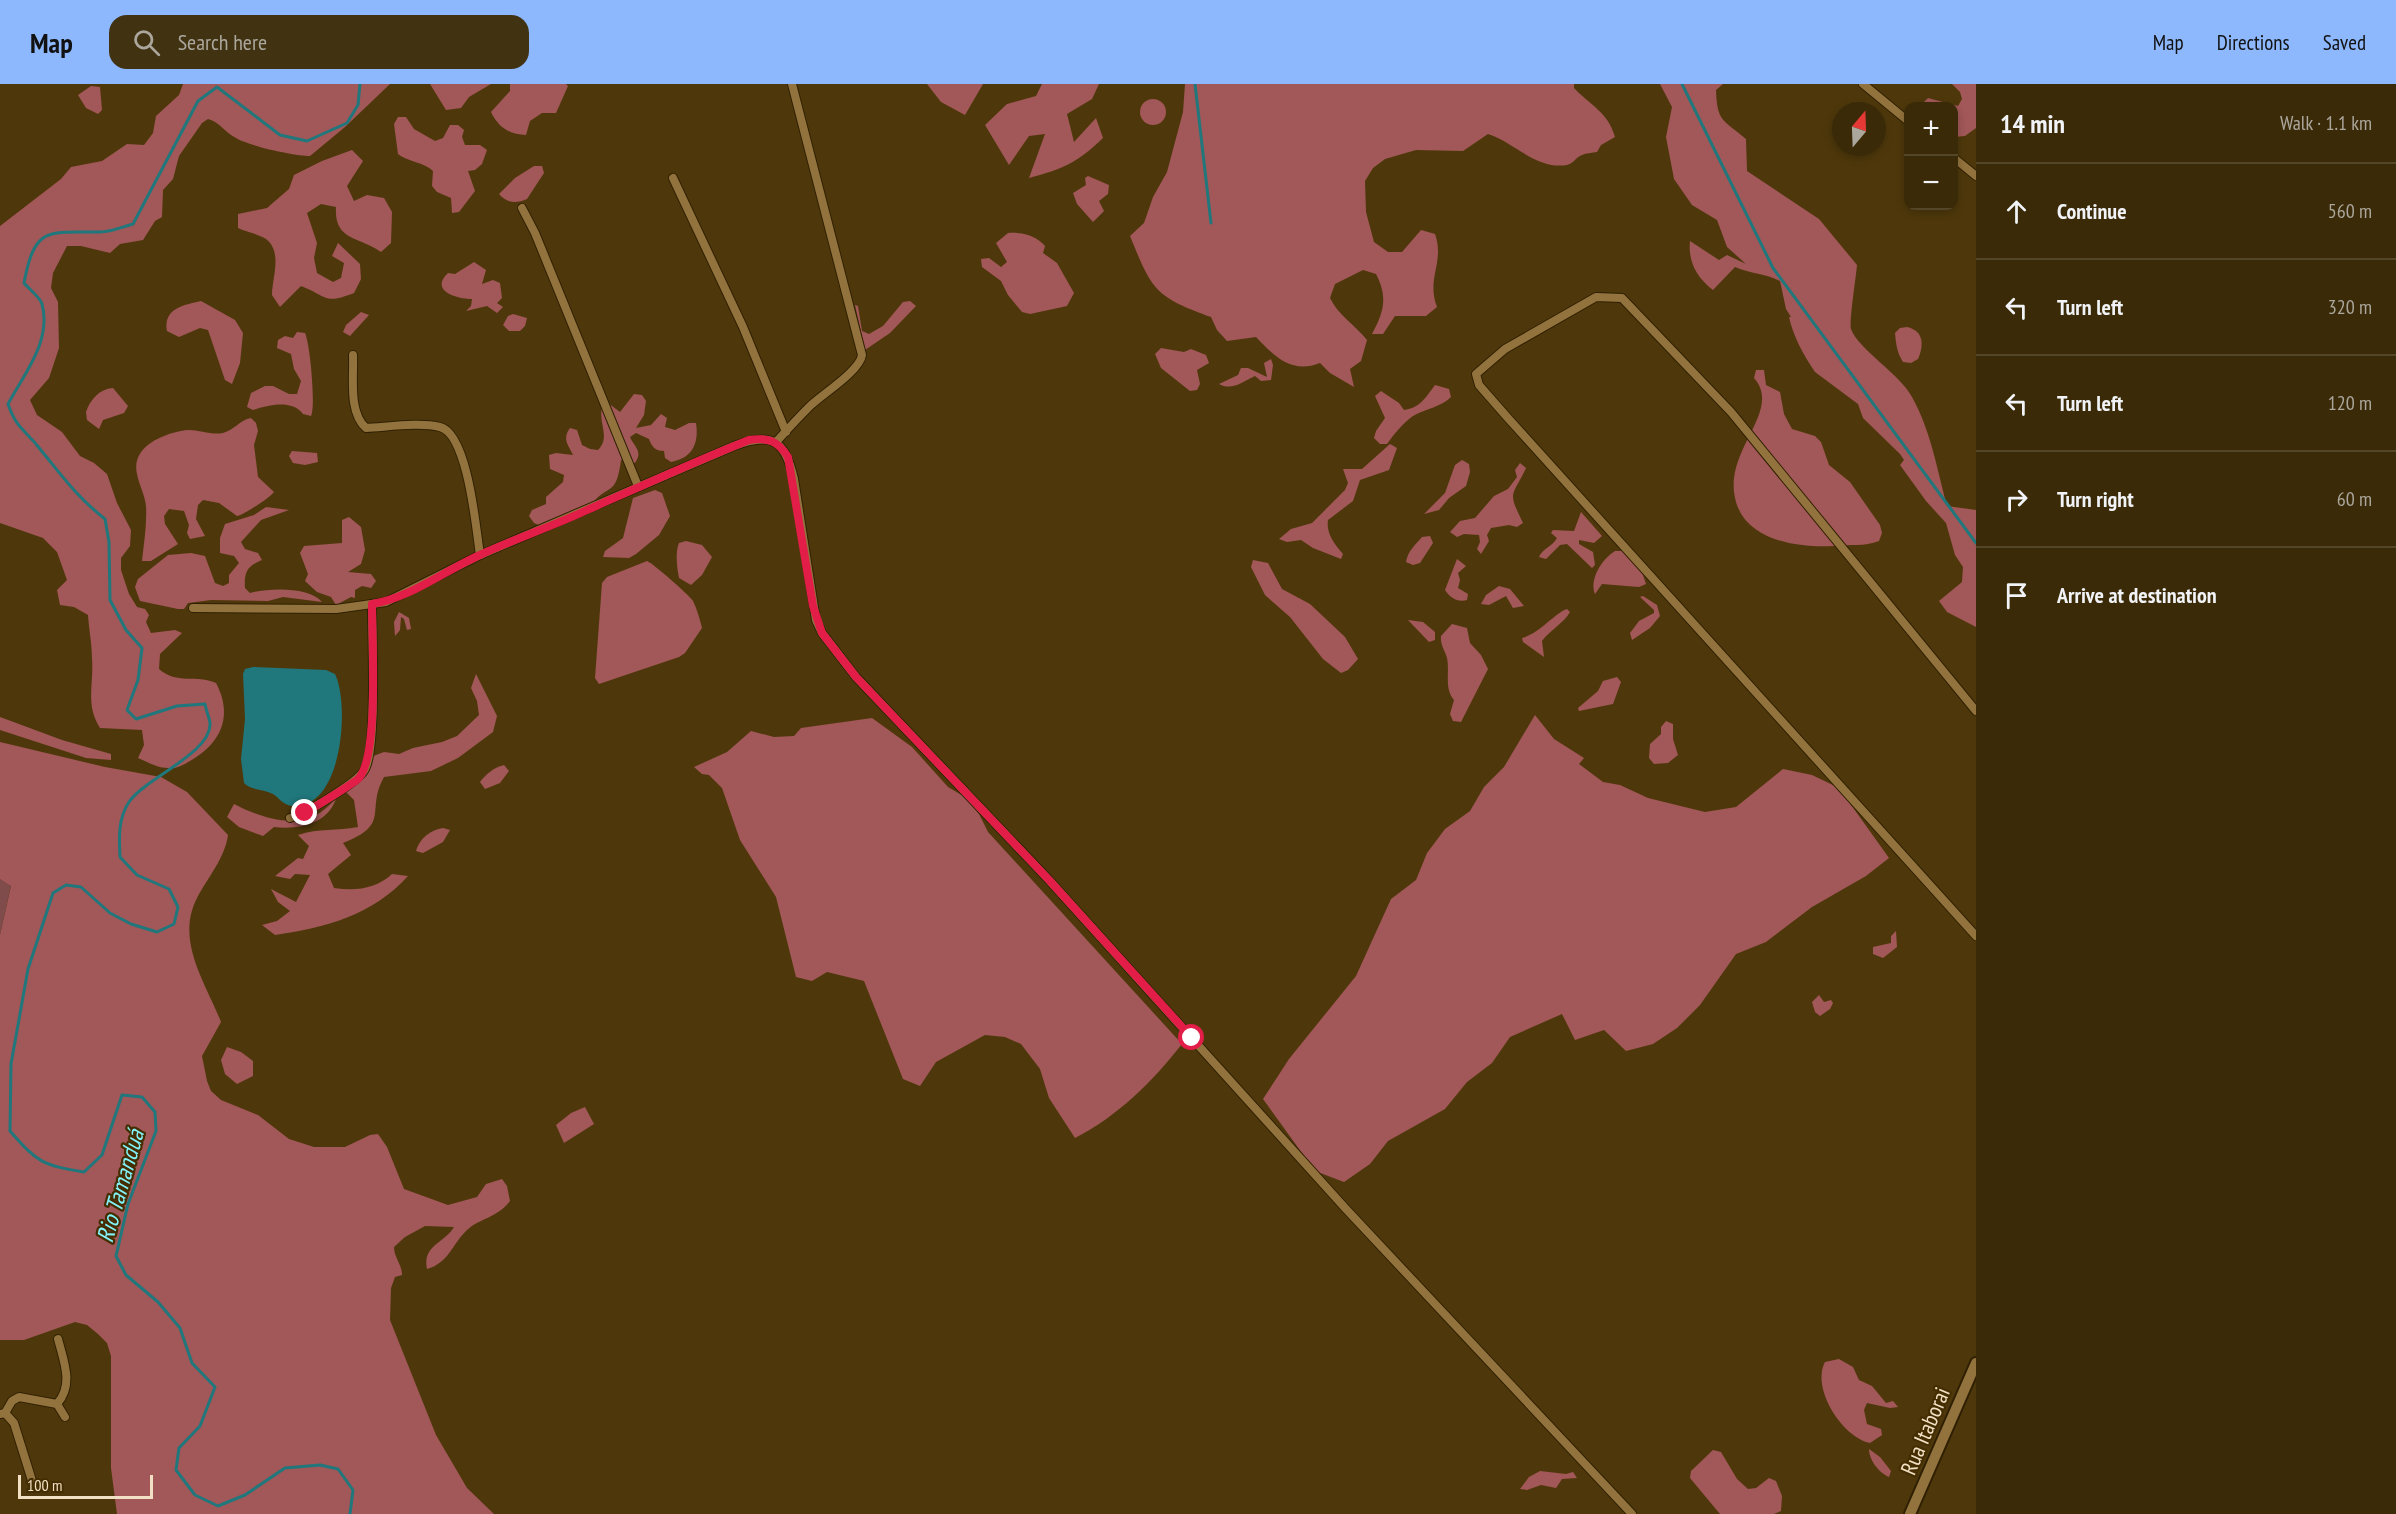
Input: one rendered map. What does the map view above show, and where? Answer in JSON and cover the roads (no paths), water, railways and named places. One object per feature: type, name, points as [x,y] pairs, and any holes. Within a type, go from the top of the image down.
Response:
[{"type":"street","points":[[776,442],[810,406],[855,368],[862,355],[792,84]]},
{"type":"street","points":[[1863,84],[1904,117]]},
{"type":"street","points":[[1958,162],[1976,176]]},
{"type":"street","points":[[673,177],[743,327],[786,432]]},
{"type":"street","points":[[522,208],[535,233],[638,486]]},
{"type":"street","points":[[1974,931],[1502,411],[1475,379],[1476,374],[1505,349],[1588,301],[1596,297],[1622,298],[1731,412],[1976,711]]},
{"type":"street","points":[[353,355],[355,409],[360,422],[366,428],[441,427],[454,437],[466,471],[480,555]]},
{"type":"street","points":[[193,608],[336,609],[386,602],[480,555],[749,440],[768,439],[776,442],[788,457],[794,479],[816,620],[834,649],[864,685],[1049,880],[1346,1209],[1632,1514]]},
{"type":"street","points":[[290,818],[305,813],[358,780],[366,767],[371,732],[372,604]]},
{"type":"street","points":[[57,1404],[67,1389],[68,1379],[58,1339]]},
{"type":"street","name":"Rua Itaborai","points":[[1910,1514],[1976,1363]]},
{"type":"street","points":[[34,1487],[22,1441],[14,1423],[2,1414],[12,1401],[19,1397],[57,1404],[65,1417]]},
{"type":"water","points":[[253,667],[326,670],[335,674],[342,705],[340,745],[328,782],[318,796],[306,804],[288,805],[273,794],[244,783],[241,759],[245,719],[243,674],[245,669]]},
{"type":"waterway","name":"Rio Tamanduá","points":[[350,1514],[353,1490],[338,1469],[320,1465],[285,1468],[245,1495],[218,1506],[195,1495],[176,1470],[179,1448],[200,1426],[215,1387],[192,1363],[180,1328],[158,1302],[126,1275],[116,1256],[128,1204],[156,1131],[155,1112],[142,1097],[122,1095],[102,1155],[84,1172],[42,1161],[27,1150],[10,1131],[11,1064],[28,969],[53,893],[66,885],[81,887],[110,913],[131,924],[157,932],[174,924],[178,907],[169,889],[137,875],[120,857],[121,821],[125,808],[137,793],[200,745],[208,734],[210,723],[205,704],[177,706],[136,719],[127,710],[138,680],[142,648],[126,630],[110,600],[109,542],[105,519],[78,494],[22,429],[8,404],[35,357],[43,331],[44,318],[41,301],[24,283],[28,264],[39,241],[56,233],[104,232],[133,224],[198,101],[217,87],[280,135],[307,141],[347,123],[358,105],[360,84]]},
{"type":"waterway","points":[[1195,84],[1211,223]]},
{"type":"waterway","points":[[1682,84],[1773,268],[1976,543]]}]
